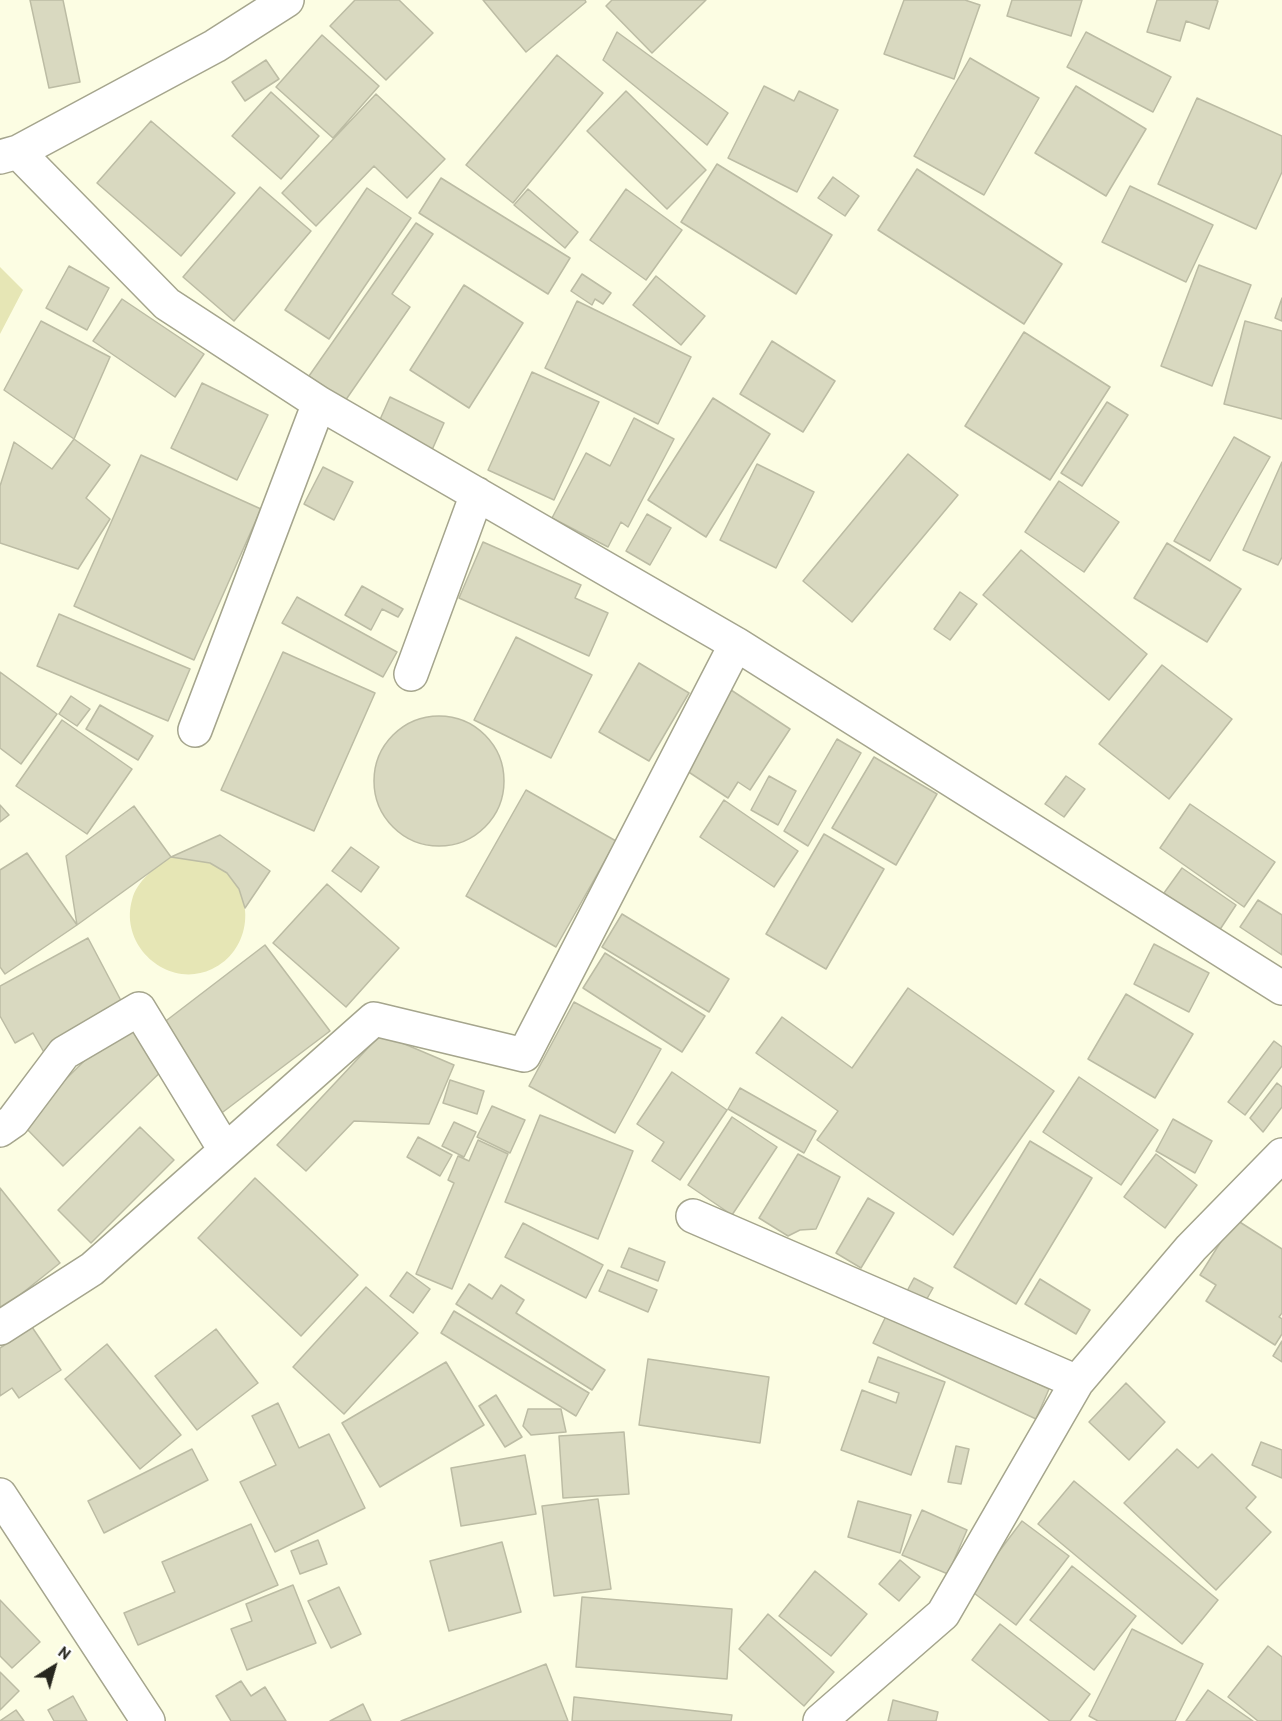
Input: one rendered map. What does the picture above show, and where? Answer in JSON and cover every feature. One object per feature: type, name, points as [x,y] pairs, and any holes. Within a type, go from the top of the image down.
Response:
[{"type":"street","points":[[287,0],[215,46],[9,154],[167,304],[319,403],[736,644],[1282,988]]},
{"type":"street","points":[[195,730],[319,403]]},
{"type":"street","points":[[411,674],[477,494]]},
{"type":"street","points":[[0,1328],[92,1269],[374,1019],[524,1055],[736,644]]},
{"type":"street","points":[[0,1130],[13,1120],[64,1053],[139,1009],[225,1150]]},
{"type":"street","points":[[820,1721],[943,1614],[1077,1382],[1191,1248],[1282,1155]]},
{"type":"street","points":[[693,1216],[1077,1382]]},
{"type":"street","points":[[0,1495],[146,1720]]},
{"type":"green space","points":[[0,267],[23,290],[0,334]]},
{"type":"green space","points":[[171,857],[200,861],[221,868],[236,884],[243,897],[245,925],[234,951],[212,969],[195,974],[179,974],[164,969],[140,948],[133,933],[130,917],[134,893],[147,875]]},
{"type":"building","points":[[30,0],[63,0],[80,82],[49,88]]},
{"type":"building","points":[[355,0],[399,0],[433,33],[386,80],[330,26]]},
{"type":"building","points":[[483,0],[585,0],[586,2],[526,52]]},
{"type":"building","points":[[612,0],[706,0],[652,53],[606,6]]},
{"type":"building","points":[[904,0],[965,0],[980,5],[954,79],[884,54]]},
{"type":"building","points":[[1012,0],[1082,0],[1071,36],[1007,16]]},
{"type":"building","points":[[1157,0],[1218,1],[1209,29],[1186,21],[1180,41],[1147,32]]},
{"type":"building","points":[[617,32],[728,113],[707,145],[603,60]]},
{"type":"building","points":[[1086,32],[1171,77],[1153,112],[1067,67]]},
{"type":"building","points":[[322,35],[379,86],[333,138],[276,87]]},
{"type":"building","points":[[557,55],[603,93],[513,203],[466,165]]},
{"type":"building","points":[[970,58],[1039,98],[984,195],[914,156]]},
{"type":"building","points":[[266,60],[279,79],[245,101],[232,82]]},
{"type":"building","points":[[764,86],[794,101],[799,91],[838,110],[797,192],[728,158]]},
{"type":"building","points":[[1076,86],[1146,129],[1106,196],[1035,153]]},
{"type":"building","points":[[626,91],[706,170],[667,209],[587,131]]},
{"type":"building","points":[[271,92],[319,136],[281,179],[232,136]]},
{"type":"building","points":[[376,94],[445,159],[407,198],[374,166],[316,226],[282,193]]},
{"type":"building","points":[[1197,98],[1282,136],[1282,172],[1256,229],[1158,184]]},
{"type":"building","points":[[151,121],[235,193],[181,256],[97,183]]},
{"type":"building","points":[[717,164],[832,235],[796,294],[681,222]]},
{"type":"building","points":[[917,169],[1062,264],[1024,324],[878,230]]},
{"type":"building","points":[[833,177],[859,196],[845,216],[818,198]]},
{"type":"building","points":[[441,178],[570,258],[548,294],[419,213]]},
{"type":"building","points":[[1130,186],[1213,225],[1186,282],[1102,242]]},
{"type":"building","points":[[260,187],[311,231],[234,321],[183,277]]},
{"type":"building","points":[[367,188],[411,218],[329,339],[285,310]]},
{"type":"building","points":[[528,189],[578,232],[565,248],[514,205]]},
{"type":"building","points":[[626,189],[682,230],[646,280],[590,240]]},
{"type":"building","points":[[416,223],[433,234],[392,294],[410,307],[345,401],[309,376]]},
{"type":"building","points":[[1199,265],[1251,285],[1212,386],[1161,366]]},
{"type":"building","points":[[69,266],[109,288],[87,330],[46,308]]},
{"type":"building","points":[[582,274],[611,293],[603,304],[595,299],[592,305],[571,291]]},
{"type":"building","points":[[656,276],[705,316],[681,345],[633,305]]},
{"type":"building","points":[[464,285],[523,323],[469,408],[410,370]]},
{"type":"building","points":[[1282,298],[1282,321],[1275,318]]},
{"type":"building","points":[[122,299],[204,354],[175,397],[93,341]]},
{"type":"building","points":[[577,301],[691,357],[658,424],[545,368]]},
{"type":"building","points":[[41,321],[110,357],[74,439],[4,390]]},
{"type":"building","points":[[1245,321],[1282,331],[1282,419],[1224,404]]},
{"type":"building","points":[[1024,332],[1110,387],[1050,480],[965,426]]},
{"type":"building","points":[[772,341],[835,381],[803,432],[740,394]]},
{"type":"building","points":[[532,372],[599,402],[554,500],[488,470]]},
{"type":"building","points":[[202,383],[268,415],[237,480],[171,448]]},
{"type":"building","points":[[390,397],[444,423],[432,450],[378,424]]},
{"type":"building","points":[[713,398],[770,434],[706,537],[648,500]]},
{"type":"building","points":[[1107,402],[1128,415],[1082,486],[1061,473]]},
{"type":"building","points":[[634,418],[674,439],[628,527],[621,522],[608,547],[552,518],[586,453],[610,466]]},
{"type":"building","points":[[1234,437],[1270,457],[1210,561],[1174,541]]},
{"type":"building","points":[[74,439],[110,465],[86,498],[110,519],[78,569],[0,543],[0,486],[14,442],[52,469]]},
{"type":"building","points":[[908,454],[958,495],[852,622],[803,581]]},
{"type":"building","points":[[141,455],[261,509],[194,660],[74,606]]},
{"type":"building","points":[[1282,462],[1282,557],[1278,565],[1243,550]]},
{"type":"building","points":[[757,464],[814,492],[776,568],[720,540]]},
{"type":"building","points":[[323,467],[353,482],[334,520],[304,504]]},
{"type":"building","points":[[1059,481],[1119,522],[1084,572],[1025,532]]},
{"type":"building","points":[[647,514],[671,528],[650,565],[626,551]]},
{"type":"building","points":[[483,542],[581,585],[575,598],[608,613],[589,656],[459,598]]},
{"type":"building","points":[[1167,543],[1241,589],[1207,642],[1134,598]]},
{"type":"building","points":[[1021,550],[1147,654],[1109,700],[983,595]]},
{"type":"building","points":[[362,586],[403,609],[398,617],[382,609],[371,630],[345,615]]},
{"type":"building","points":[[960,592],[977,604],[950,640],[934,629]]},
{"type":"building","points":[[297,597],[397,652],[383,677],[282,623]]},
{"type":"building","points":[[59,614],[190,669],[168,721],[37,666]]},
{"type":"building","points":[[516,637],[592,675],[551,758],[474,720]]},
{"type":"building","points":[[283,652],[375,693],[314,831],[221,790]]},
{"type":"building","points":[[639,663],[689,693],[649,761],[599,732]]},
{"type":"building","points":[[1162,665],[1232,719],[1169,799],[1099,744]]},
{"type":"building","points":[[0,672],[57,714],[21,764],[0,748]]},
{"type":"building","points":[[725,686],[790,729],[750,790],[738,782],[728,798],[675,763]]},
{"type":"building","points":[[71,696],[90,709],[77,726],[59,714]]},
{"type":"building","points":[[100,705],[153,736],[138,760],[86,729]]},
{"type":"building","points":[[439,716],[464,721],[485,735],[499,756],[504,781],[499,806],[485,827],[464,841],[439,846],[414,841],[393,827],[379,806],[374,781],[379,756],[393,735],[414,721]]},
{"type":"building","points":[[62,720],[132,769],[87,834],[16,786]]},
{"type":"building","points":[[837,739],[861,753],[808,846],[784,831]]},
{"type":"building","points":[[874,757],[937,794],[896,865],[832,828]]},
{"type":"building","points":[[769,776],[796,791],[778,825],[751,810]]},
{"type":"building","points":[[1066,776],[1085,789],[1064,817],[1045,804]]},
{"type":"building","points":[[526,790],[616,841],[556,947],[466,896]]},
{"type":"building","points":[[724,800],[798,851],[774,887],[700,837]]},
{"type":"building","points":[[1190,804],[1275,862],[1244,907],[1160,848]]},
{"type":"building","points":[[0,805],[9,815],[0,822]]},
{"type":"building","points":[[134,806],[171,857],[77,925],[66,856]]},
{"type":"building","points":[[824,834],[884,869],[826,969],[766,934]]},
{"type":"building","points":[[220,835],[270,871],[245,908],[239,889],[227,873],[210,863],[171,857]]},
{"type":"building","points":[[351,847],[379,867],[361,892],[332,871]]},
{"type":"building","points":[[27,853],[77,925],[5,974],[0,967],[0,870]]},
{"type":"building","points":[[1182,868],[1236,905],[1219,931],[1164,893]]},
{"type":"building","points":[[327,884],[399,948],[346,1007],[273,943]]},
{"type":"building","points":[[1258,900],[1282,915],[1282,955],[1240,927]]},
{"type":"building","points":[[622,914],[729,979],[709,1012],[602,947]]},
{"type":"building","points":[[88,938],[127,1012],[46,1056],[33,1033],[15,1043],[0,1016],[0,986]]},
{"type":"building","points":[[1154,944],[1209,973],[1189,1012],[1134,984]]},
{"type":"building","points":[[265,945],[330,1031],[219,1115],[154,1030]]},
{"type":"building","points":[[605,953],[705,1016],[682,1052],[583,988]]},
{"type":"building","points":[[908,988],[1054,1091],[953,1235],[817,1140],[838,1111],[756,1053],[782,1017],[852,1068]]},
{"type":"building","points":[[1126,994],[1193,1034],[1155,1098],[1088,1059]]},
{"type":"building","points":[[574,1002],[661,1049],[615,1133],[529,1086]]},
{"type":"building","points":[[127,1019],[170,1063],[63,1166],[21,1123]]},
{"type":"building","points":[[381,1034],[454,1065],[429,1124],[354,1121],[306,1171],[277,1145]]},
{"type":"building","points":[[1274,1041],[1282,1047],[1282,1066],[1245,1115],[1228,1102]]},
{"type":"building","points":[[672,1072],[727,1110],[680,1180],[652,1161],[664,1142],[637,1124]]},
{"type":"building","points":[[1079,1077],[1158,1130],[1121,1185],[1043,1132]]},
{"type":"building","points":[[450,1080],[484,1091],[477,1114],[443,1103]]},
{"type":"building","points":[[1277,1083],[1282,1087],[1282,1107],[1263,1132],[1250,1118]]},
{"type":"building","points":[[740,1088],[816,1131],[804,1153],[728,1109]]},
{"type":"building","points":[[492,1106],[525,1120],[510,1153],[477,1137]]},
{"type":"building","points":[[540,1115],[633,1151],[598,1239],[505,1202]]},
{"type":"building","points":[[732,1117],[777,1147],[732,1215],[688,1185]]},
{"type":"building","points":[[1173,1119],[1212,1141],[1195,1173],[1156,1151]]},
{"type":"building","points":[[454,1122],[476,1132],[464,1157],[442,1146]]},
{"type":"building","points":[[140,1127],[174,1160],[91,1243],[58,1210]]},
{"type":"building","points":[[418,1137],[452,1155],[440,1176],[407,1157]]},
{"type":"building","points":[[478,1140],[508,1154],[452,1289],[416,1274],[454,1183],[448,1180],[458,1156],[469,1161]]},
{"type":"building","points":[[1030,1141],[1092,1178],[1016,1304],[954,1267]]},
{"type":"building","points":[[798,1154],[840,1177],[816,1229],[800,1230],[788,1236],[759,1218]]},
{"type":"building","points":[[1156,1154],[1197,1185],[1165,1228],[1124,1197]]},
{"type":"building","points":[[255,1178],[358,1275],[301,1336],[198,1238]]},
{"type":"building","points":[[0,1188],[60,1263],[0,1311]]},
{"type":"building","points":[[868,1198],[894,1213],[861,1268],[836,1253]]},
{"type":"building","points":[[1235,1219],[1282,1249],[1282,1313],[1279,1317],[1282,1319],[1282,1334],[1275,1345],[1206,1301],[1216,1285],[1200,1275]]},
{"type":"building","points":[[523,1223],[603,1265],[586,1298],[505,1257]]},
{"type":"building","points":[[629,1248],[665,1262],[658,1281],[621,1267]]},
{"type":"building","points":[[608,1270],[657,1290],[648,1312],[599,1291]]},
{"type":"building","points":[[407,1272],[430,1289],[413,1313],[390,1296]]},
{"type":"building","points":[[914,1278],[933,1288],[924,1304],[906,1293]]},
{"type":"building","points":[[1040,1279],[1090,1310],[1076,1334],[1025,1304]]},
{"type":"building","points":[[469,1284],[492,1299],[501,1285],[524,1300],[516,1313],[605,1370],[592,1390],[456,1304]]},
{"type":"building","points":[[366,1287],[418,1333],[344,1414],[293,1367]]},
{"type":"building","points":[[454,1311],[589,1393],[576,1416],[441,1333]]},
{"type":"building","points":[[887,1314],[1049,1389],[1036,1419],[873,1343]]},
{"type":"building","points":[[32,1327],[61,1370],[19,1398],[12,1388],[0,1396],[0,1348]]},
{"type":"building","points":[[216,1329],[258,1383],[197,1430],[155,1376]]},
{"type":"building","points":[[1282,1341],[1282,1362],[1273,1356]]},
{"type":"building","points":[[107,1344],[181,1435],[140,1469],[65,1379]]},
{"type":"building","points":[[878,1357],[945,1382],[911,1475],[841,1450],[862,1390],[896,1403],[899,1393],[869,1382]]},
{"type":"building","points":[[648,1359],[769,1377],[760,1443],[639,1425]]},
{"type":"building","points":[[446,1362],[484,1425],[380,1487],[342,1423]]},
{"type":"building","points":[[1126,1383],[1165,1422],[1129,1460],[1089,1422]]},
{"type":"building","points":[[496,1395],[522,1437],[505,1447],[479,1406]]},
{"type":"building","points":[[278,1403],[299,1448],[329,1434],[365,1508],[275,1552],[240,1482],[276,1465],[252,1416]]},
{"type":"building","points":[[528,1409],[561,1409],[566,1432],[531,1435],[523,1426]]},
{"type":"building","points":[[624,1432],[629,1494],[563,1498],[559,1436]]},
{"type":"building","points":[[1261,1442],[1282,1450],[1282,1478],[1252,1465]]},
{"type":"building","points":[[956,1446],[969,1449],[961,1484],[948,1482]]},
{"type":"building","points":[[192,1449],[208,1480],[104,1533],[88,1501]]},
{"type":"building","points":[[1177,1449],[1198,1468],[1212,1454],[1256,1497],[1246,1508],[1271,1532],[1216,1590],[1124,1503]]},
{"type":"building","points":[[525,1455],[536,1514],[461,1526],[451,1468]]},
{"type":"building","points":[[1074,1481],[1218,1600],[1182,1644],[1038,1524]]},
{"type":"building","points":[[598,1499],[611,1589],[554,1596],[542,1506]]},
{"type":"building","points":[[858,1501],[911,1515],[900,1553],[848,1537]]},
{"type":"building","points":[[922,1510],[967,1530],[948,1574],[902,1555]]},
{"type":"building","points":[[1022,1521],[1069,1556],[1016,1625],[970,1590]]},
{"type":"building","points":[[251,1524],[278,1585],[138,1645],[124,1613],[175,1592],[162,1562]]},
{"type":"building","points":[[318,1540],[327,1564],[300,1574],[291,1551]]},
{"type":"building","points":[[502,1542],[521,1612],[449,1631],[430,1561]]},
{"type":"building","points":[[900,1560],[920,1577],[899,1601],[879,1584]]},
{"type":"building","points":[[1072,1566],[1136,1616],[1094,1670],[1030,1620]]},
{"type":"building","points":[[815,1571],[867,1614],[831,1656],[779,1616]]},
{"type":"building","points":[[293,1585],[316,1643],[247,1670],[231,1629],[252,1621],[246,1604]]},
{"type":"building","points":[[339,1587],[361,1634],[331,1648],[308,1601]]},
{"type":"building","points":[[582,1597],[732,1609],[727,1679],[576,1667]]},
{"type":"building","points":[[0,1600],[40,1642],[12,1668],[0,1656]]},
{"type":"building","points":[[768,1614],[834,1672],[804,1706],[739,1649]]},
{"type":"building","points":[[1000,1624],[1090,1694],[1070,1721],[1050,1721],[972,1660]]},
{"type":"building","points":[[1132,1629],[1203,1664],[1175,1721],[1098,1721],[1089,1716]]},
{"type":"building","points":[[1268,1646],[1282,1657],[1282,1721],[1258,1721],[1228,1697]]},
{"type":"building","points":[[546,1664],[568,1721],[401,1721]]},
{"type":"building","points":[[0,1672],[19,1691],[0,1710]]},
{"type":"building","points":[[241,1681],[251,1696],[265,1687],[286,1721],[231,1721],[216,1696]]},
{"type":"building","points":[[1208,1690],[1253,1721],[1186,1721]]},
{"type":"building","points":[[73,1696],[87,1721],[54,1721],[48,1710]]},
{"type":"building","points":[[574,1697],[732,1715],[731,1721],[572,1721]]},
{"type":"building","points":[[893,1700],[938,1712],[936,1721],[888,1721]]},
{"type":"building","points":[[363,1704],[371,1721],[330,1721]]},
{"type":"building","points":[[16,1710],[24,1721],[0,1721]]}]
